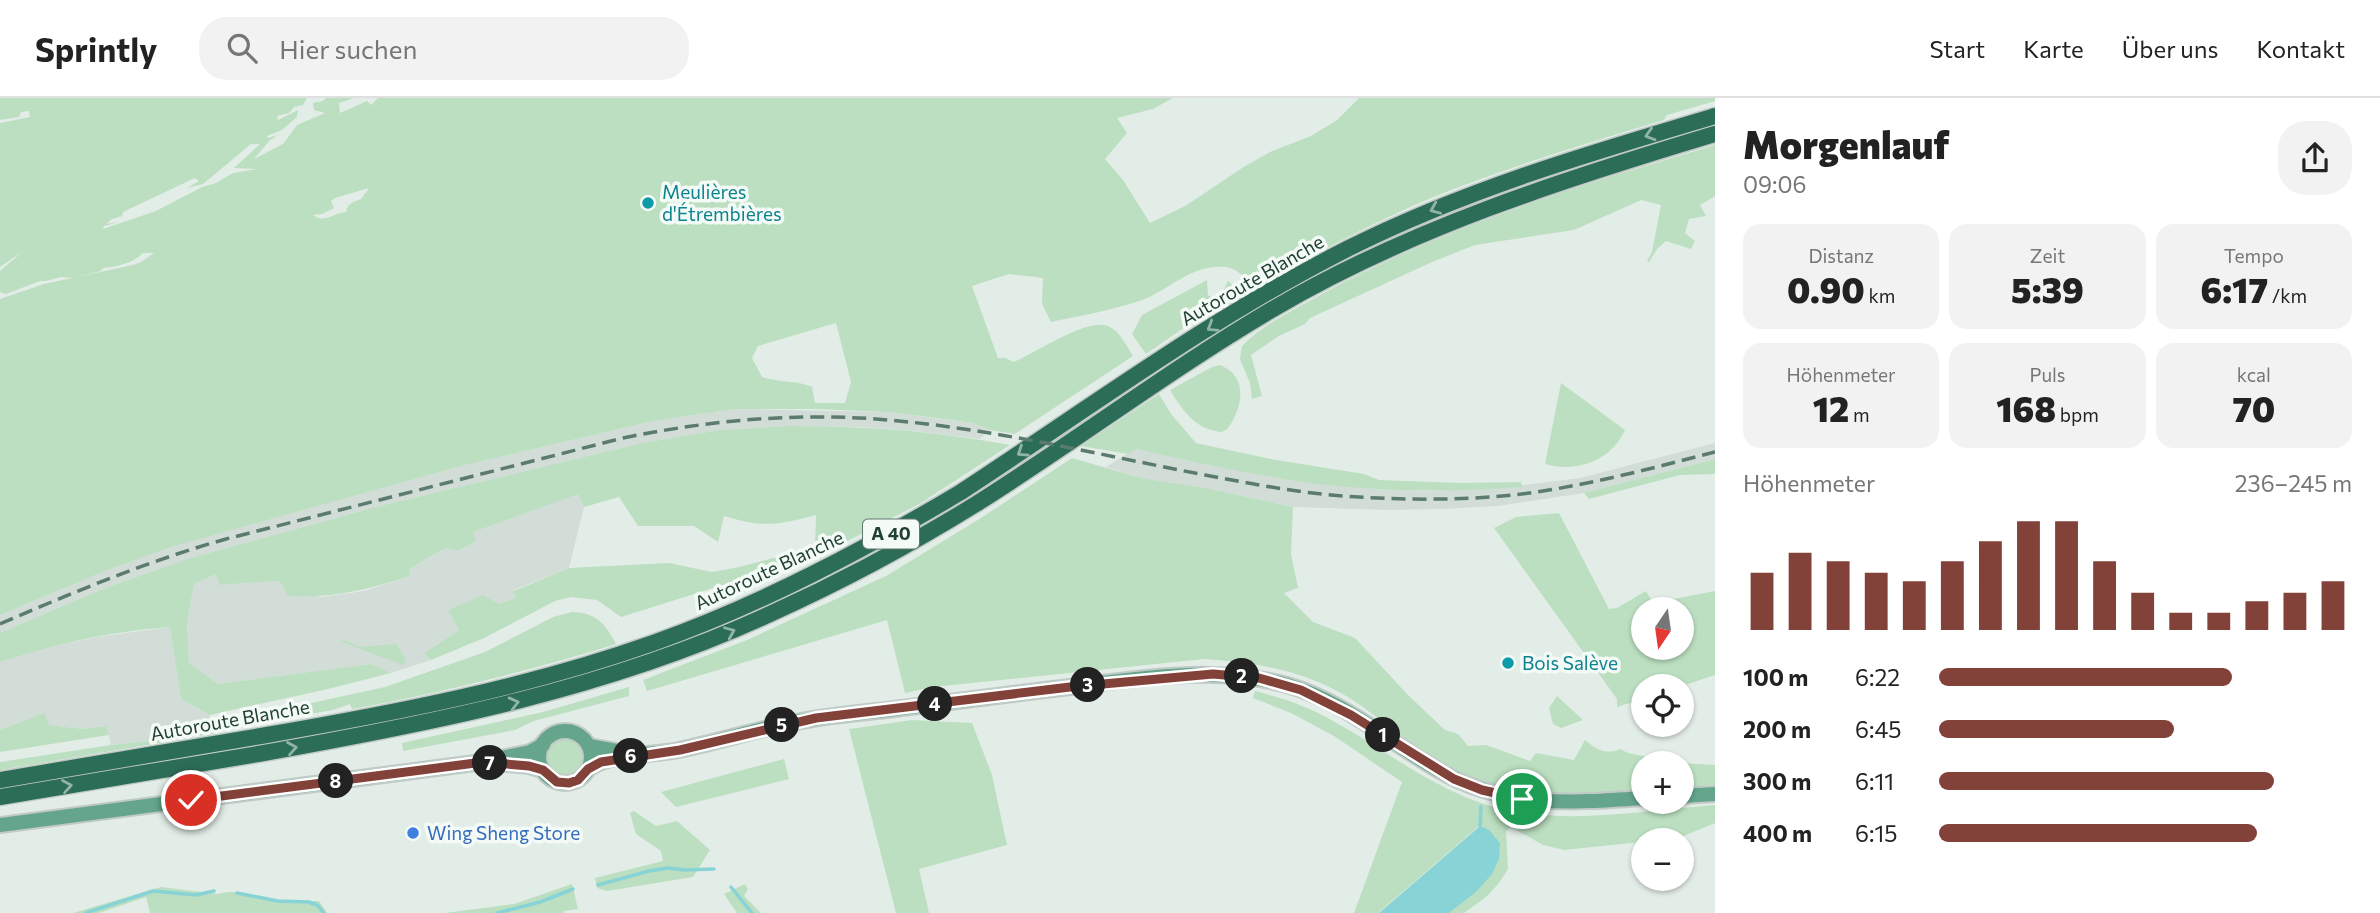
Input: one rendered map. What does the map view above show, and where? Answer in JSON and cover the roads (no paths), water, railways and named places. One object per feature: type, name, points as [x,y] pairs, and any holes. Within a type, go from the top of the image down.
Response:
[{"type":"highway","name":"Autoroute Blanche","points":[[0,780],[341,722],[482,693],[597,662],[706,623],[834,565],[929,511],[1252,301],[1349,248],[1484,190],[1550,166],[1715,116]]},
{"type":"highway","name":"Autoroute Blanche","points":[[0,797],[335,740],[484,710],[607,677],[714,639],[843,579],[974,505],[1220,342],[1274,308],[1350,268],[1492,205],[1715,134]]},
{"type":"main road","points":[[543,745],[540,754],[543,770],[551,779],[566,783],[578,780],[588,769],[601,762],[680,750],[795,722],[1174,676],[1229,675],[1259,678],[1289,685],[1311,694],[1351,715],[1439,771],[1482,790],[1551,802],[1631,799]]},
{"type":"main road","points":[[0,825],[483,762],[530,752],[543,745],[552,735],[566,731],[579,735],[589,746],[591,757],[588,769]]},
{"type":"main road","points":[[589,746],[640,755]]},
{"type":"main road","points":[[483,762],[525,765],[543,770]]},
{"type":"main road","points":[[1694,795],[1715,794]]},
{"type":"water","points":[[1480,826],[1489,830],[1500,843],[1499,859],[1492,874],[1476,892],[1449,913],[1379,913]]},
{"type":"waterway","points":[[1480,826],[1481,807]]},
{"type":"waterway","points":[[598,885],[668,868],[714,869]]},
{"type":"waterway","points":[[731,887],[752,913]]},
{"type":"waterway","points":[[497,913],[540,902],[573,889]]},
{"type":"waterway","points":[[86,913],[153,891],[196,895],[214,891]]},
{"type":"waterway","points":[[237,893],[278,901],[309,902],[317,905],[324,913]]},
{"type":"railway","points":[[0,624],[140,567],[226,539],[623,438],[722,422],[821,417],[928,424],[1008,436],[1284,489],[1400,499],[1468,498],[1539,492],[1615,477],[1715,452]]},
{"type":"place","name":"Meulières d'Étrembières","points":[[648,203]]},
{"type":"place","name":"Bois Salève","points":[[1508,663]]},
{"type":"place","name":"Wing Sheng Store","points":[[413,833]]}]
